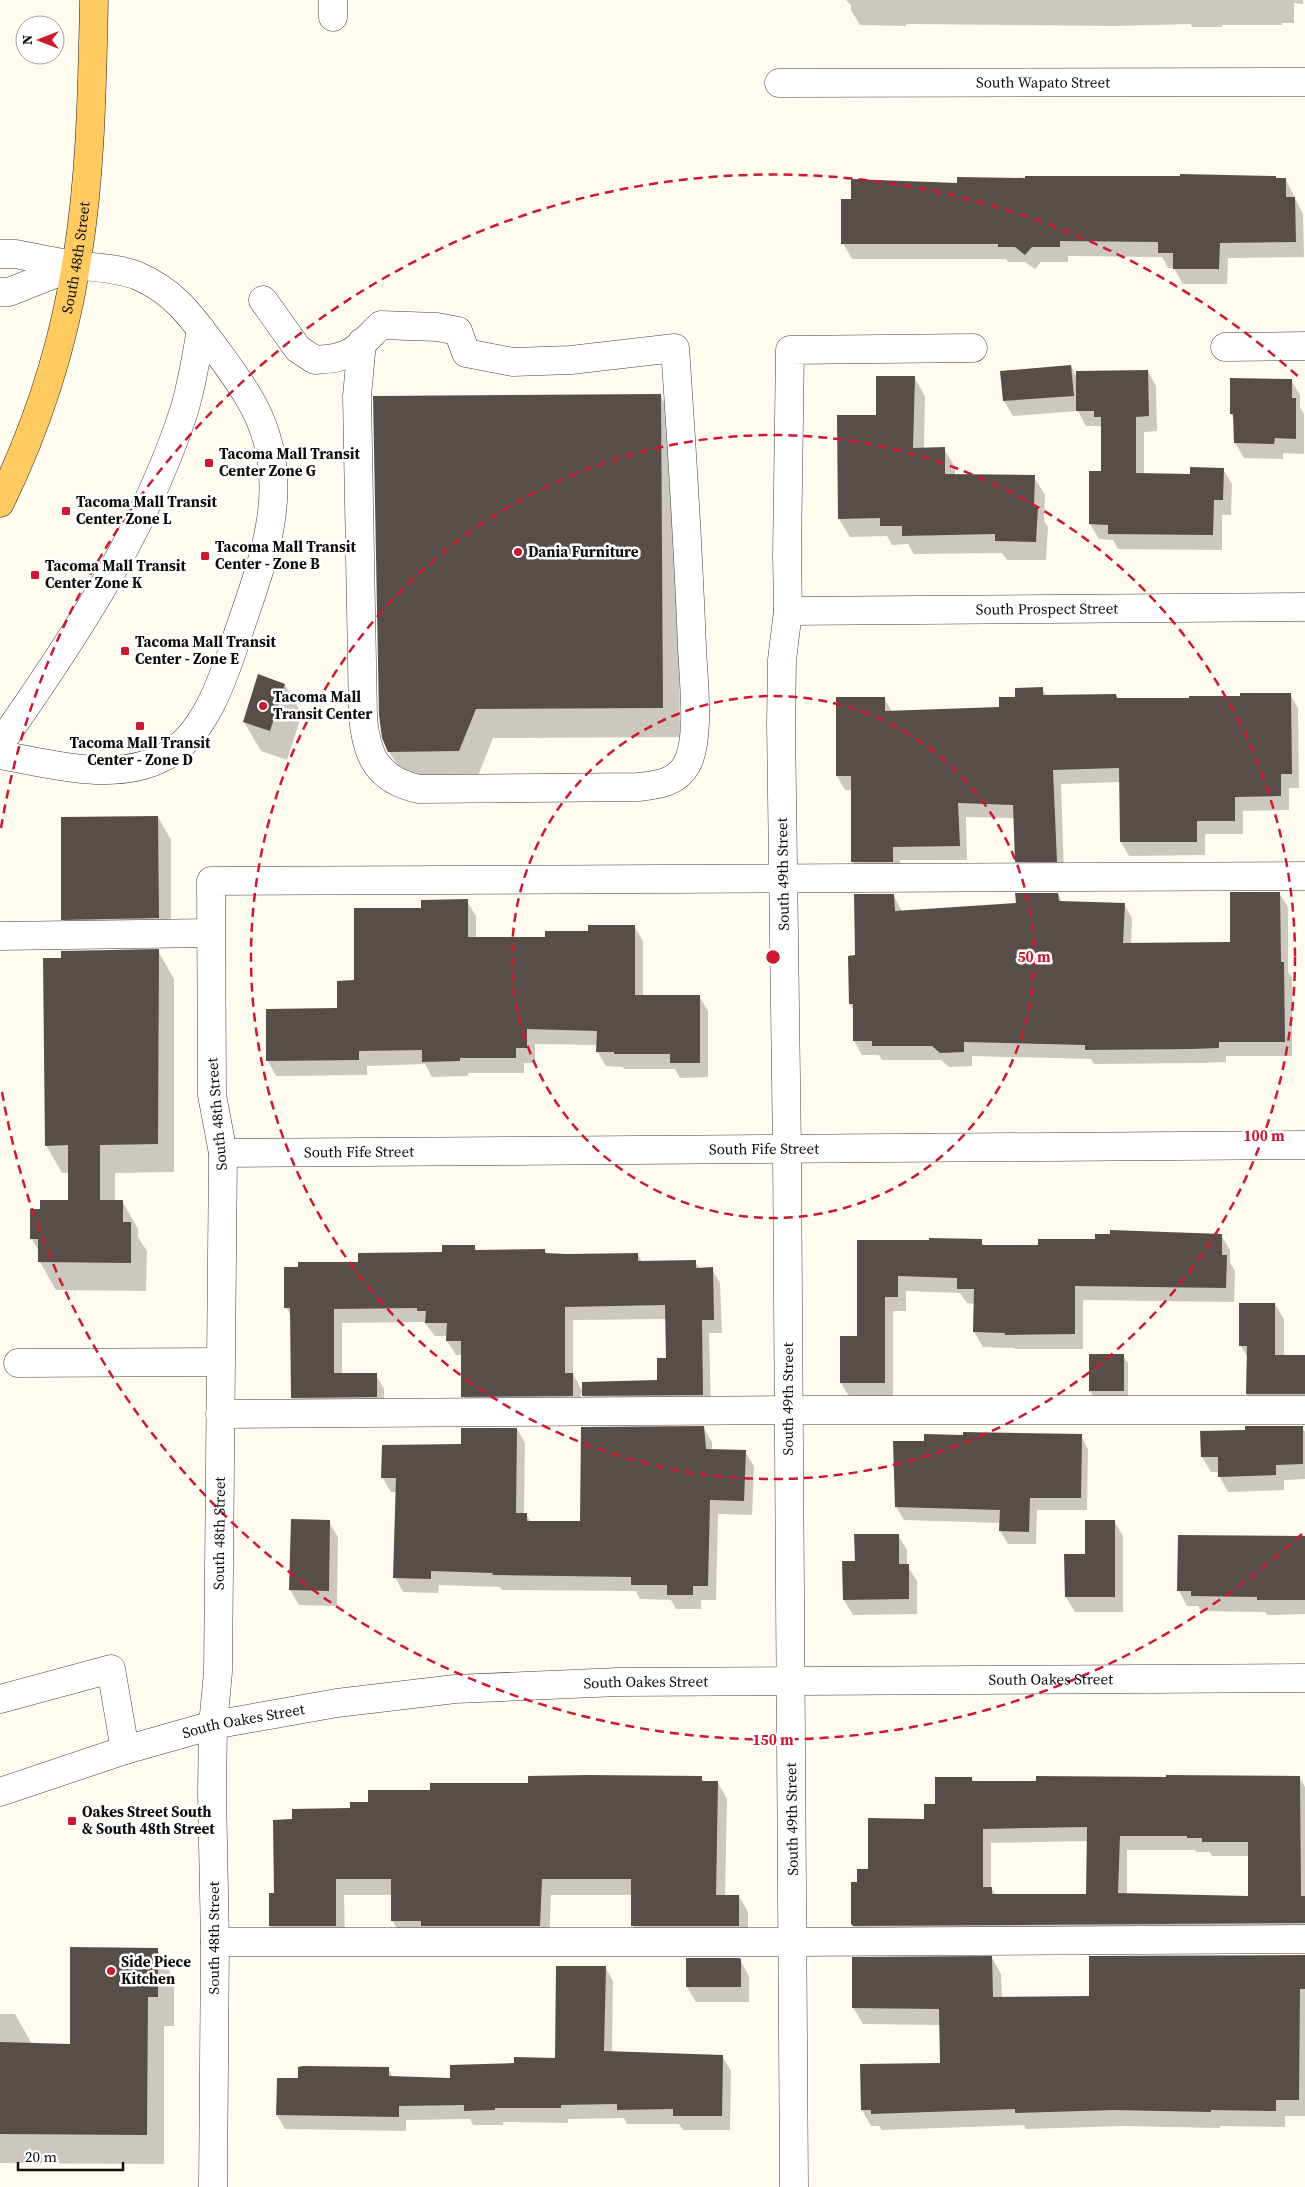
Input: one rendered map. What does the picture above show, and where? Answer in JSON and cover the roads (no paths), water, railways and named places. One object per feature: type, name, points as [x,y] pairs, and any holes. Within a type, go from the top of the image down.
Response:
[{"type":"main road","name":"South 48th Street","points":[[0,504],[30,434],[52,372],[68,310],[76,265],[88,146],[93,66],[94,0]]},
{"type":"street","name":"South Wapato Street","points":[[779,83],[1305,82]]},
{"type":"street","points":[[0,254],[16,254],[76,265],[117,269],[149,281],[180,303],[201,329],[259,417],[273,464],[274,484],[273,510],[262,564],[223,676],[211,704],[197,727],[183,743],[165,756],[150,763],[108,769],[86,768],[0,755]]},
{"type":"street","points":[[0,292],[9,292],[76,265]]},
{"type":"street","points":[[263,300],[298,349],[315,360],[335,358],[350,353],[362,342],[381,325],[437,327],[458,332],[466,353],[513,362],[571,360],[675,348],[695,717],[692,744],[687,764],[674,778],[665,783],[638,787],[419,789],[407,787],[388,777],[379,768],[368,748],[363,716],[357,396],[362,342]]},
{"type":"street","points":[[0,744],[74,635],[121,557],[170,450],[183,413],[193,378],[201,329]]},
{"type":"street","points":[[1225,347],[1305,346]]},
{"type":"street","name":"South 49th Street","points":[[794,2187],[794,1942],[790,1680],[782,660],[788,611],[790,350],[973,348]]},
{"type":"street","name":"South Prospect Street","points":[[788,611],[1305,607]]},
{"type":"street","points":[[783,879],[1305,876]]},
{"type":"street","name":"South 48th Street","points":[[213,2187],[215,1942],[212,1792],[213,1725],[218,1672],[223,1153],[212,1095],[211,881],[783,879]]},
{"type":"street","points":[[0,936],[210,933]]},
{"type":"street","name":"South Fife Street","points":[[223,1153],[1305,1145]]},
{"type":"street","points":[[18,1363],[220,1362]]},
{"type":"street","points":[[220,1414],[788,1410],[1305,1410]]},
{"type":"street","points":[[0,1699],[111,1669],[125,1750]]},
{"type":"street","name":"South Oakes Street","points":[[0,1792],[125,1750],[213,1725],[337,1703],[455,1689],[618,1682],[1305,1678]]},
{"type":"street","points":[[215,1942],[794,1942],[1305,1939]]},
{"type":"place","name":"Tacoma Mall Transit Center Zone G","points":[[209,463]]},
{"type":"place","name":"Tacoma Mall Transit Center Zone L","points":[[66,511]]},
{"type":"place","name":"Dania Furniture","points":[[518,552]]},
{"type":"place","name":"Tacoma Mall Transit Center - Zone B","points":[[205,556]]},
{"type":"place","name":"Tacoma Mall Transit Center Zone K","points":[[35,575]]},
{"type":"place","name":"Tacoma Mall Transit Center - Zone E","points":[[125,651]]},
{"type":"place","name":"Tacoma Mall Transit Center","points":[[263,706]]},
{"type":"place","name":"Tacoma Mall Transit Center - Zone D","points":[[140,726]]},
{"type":"place","name":"Oakes Street South & South 48th Street","points":[[72,1821]]},
{"type":"place","name":"Side Piece Kitchen","points":[[111,1971]]}]
